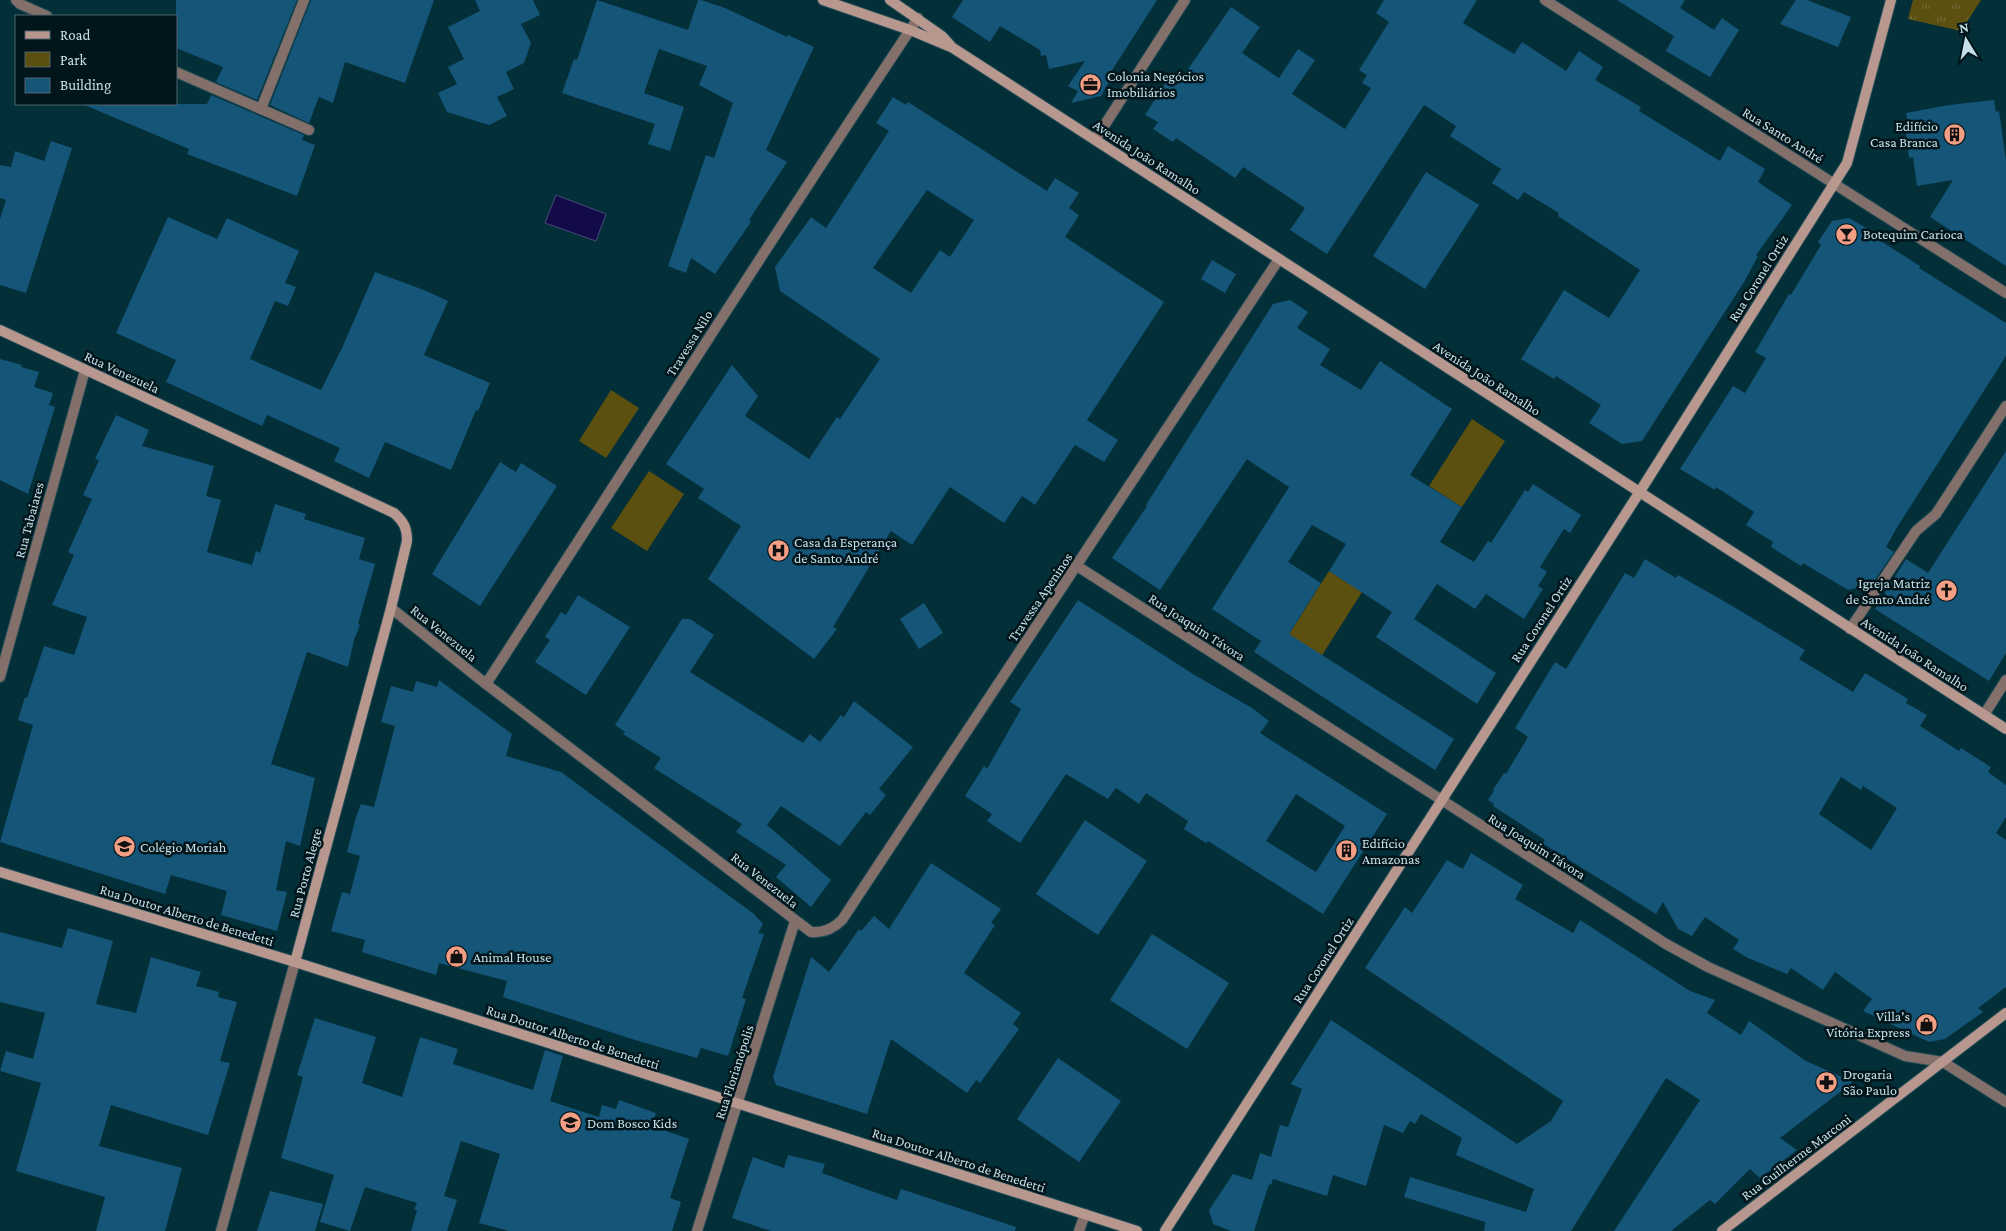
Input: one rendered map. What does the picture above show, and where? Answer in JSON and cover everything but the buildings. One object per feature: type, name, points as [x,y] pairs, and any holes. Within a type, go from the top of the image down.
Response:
[{"type":"street","points":[[261,109],[304,0]]},
{"type":"street","name":"Avenida João Ramalho","points":[[823,0],[910,30],[953,48],[2006,729]]},
{"type":"street","name":"Avenida João Ramalho","points":[[890,0],[942,36],[953,48]]},
{"type":"street","points":[[1095,140],[1184,0]]},
{"type":"street","name":"Rua Santo André","points":[[1545,0],[2006,293]]},
{"type":"street","name":"Rua Coronel Ortiz","points":[[1165,1231],[1639,493],[1834,184],[1850,155],[1891,0]]},
{"type":"street","points":[[19,1],[46,15]]},
{"type":"street","name":"Travessa Nilo","points":[[486,684],[637,452],[773,237],[918,18]]},
{"type":"street","points":[[178,73],[310,130]]},
{"type":"street","name":"Travessa Apeninos","points":[[811,932],[823,932],[842,920],[1279,260]]},
{"type":"street","name":"Rua Venezuela","points":[[0,330],[394,513],[402,520],[407,530],[407,541],[391,608],[486,684],[811,932]]},
{"type":"street","name":"Rua Tabaiares","points":[[0,678],[85,370]]},
{"type":"street","points":[[1850,629],[1916,531],[1936,514],[2006,406]]},
{"type":"street","name":"Rua Joaquim Távora","points":[[1077,566],[1441,801],[1685,955],[1905,1056],[1943,1062],[2006,1102]]},
{"type":"street","name":"Rua Porto Alegre","points":[[220,1231],[391,608]]},
{"type":"street","points":[[1984,715],[2006,680]]},
{"type":"street","name":"Rua Doutor Alberto de Benedetti","points":[[0,872],[295,962],[1136,1231]]},
{"type":"street","name":"Rua Florianópolis","points":[[697,1231],[795,921]]},
{"type":"street","name":"Rua Guilherme Marconi","points":[[1722,1231],[2006,1013]]},
{"type":"street","points":[[1079,1231],[1085,1214]]},
{"type":"green space","points":[[1913,0],[1981,0],[1961,31],[1908,19]]},
{"type":"green space","points":[[611,390],[639,408],[606,458],[579,441]]},
{"type":"green space","points":[[1472,419],[1505,441],[1462,507],[1429,486]]},
{"type":"green space","points":[[649,471],[684,494],[647,551],[611,528]]},
{"type":"green space","points":[[1329,571],[1362,592],[1304,684],[1271,663]]},
{"type":"shaded area","points":[[556,195],[606,214],[596,241],[545,223]]},
{"type":"place","name":"Colonia Negócios Imobiliários","points":[[1091,84]]},
{"type":"place","name":"Edifício Casa Branca","points":[[1954,134]]},
{"type":"place","name":"Botequim Carioca","points":[[1847,234]]},
{"type":"place","name":"Casa da Esperança de Santo André","points":[[778,550]]},
{"type":"place","name":"Igreja Matriz de Santo André","points":[[1946,591]]},
{"type":"place","name":"Colégio Moriah","points":[[124,847]]},
{"type":"place","name":"Edifício Amazonas","points":[[1346,851]]},
{"type":"place","name":"Animal House","points":[[457,957]]},
{"type":"place","name":"Villa's Vitória Express","points":[[1926,1024]]},
{"type":"place","name":"Drogaria São Paulo","points":[[1827,1082]]},
{"type":"place","name":"Dom Bosco Kids","points":[[571,1123]]}]
